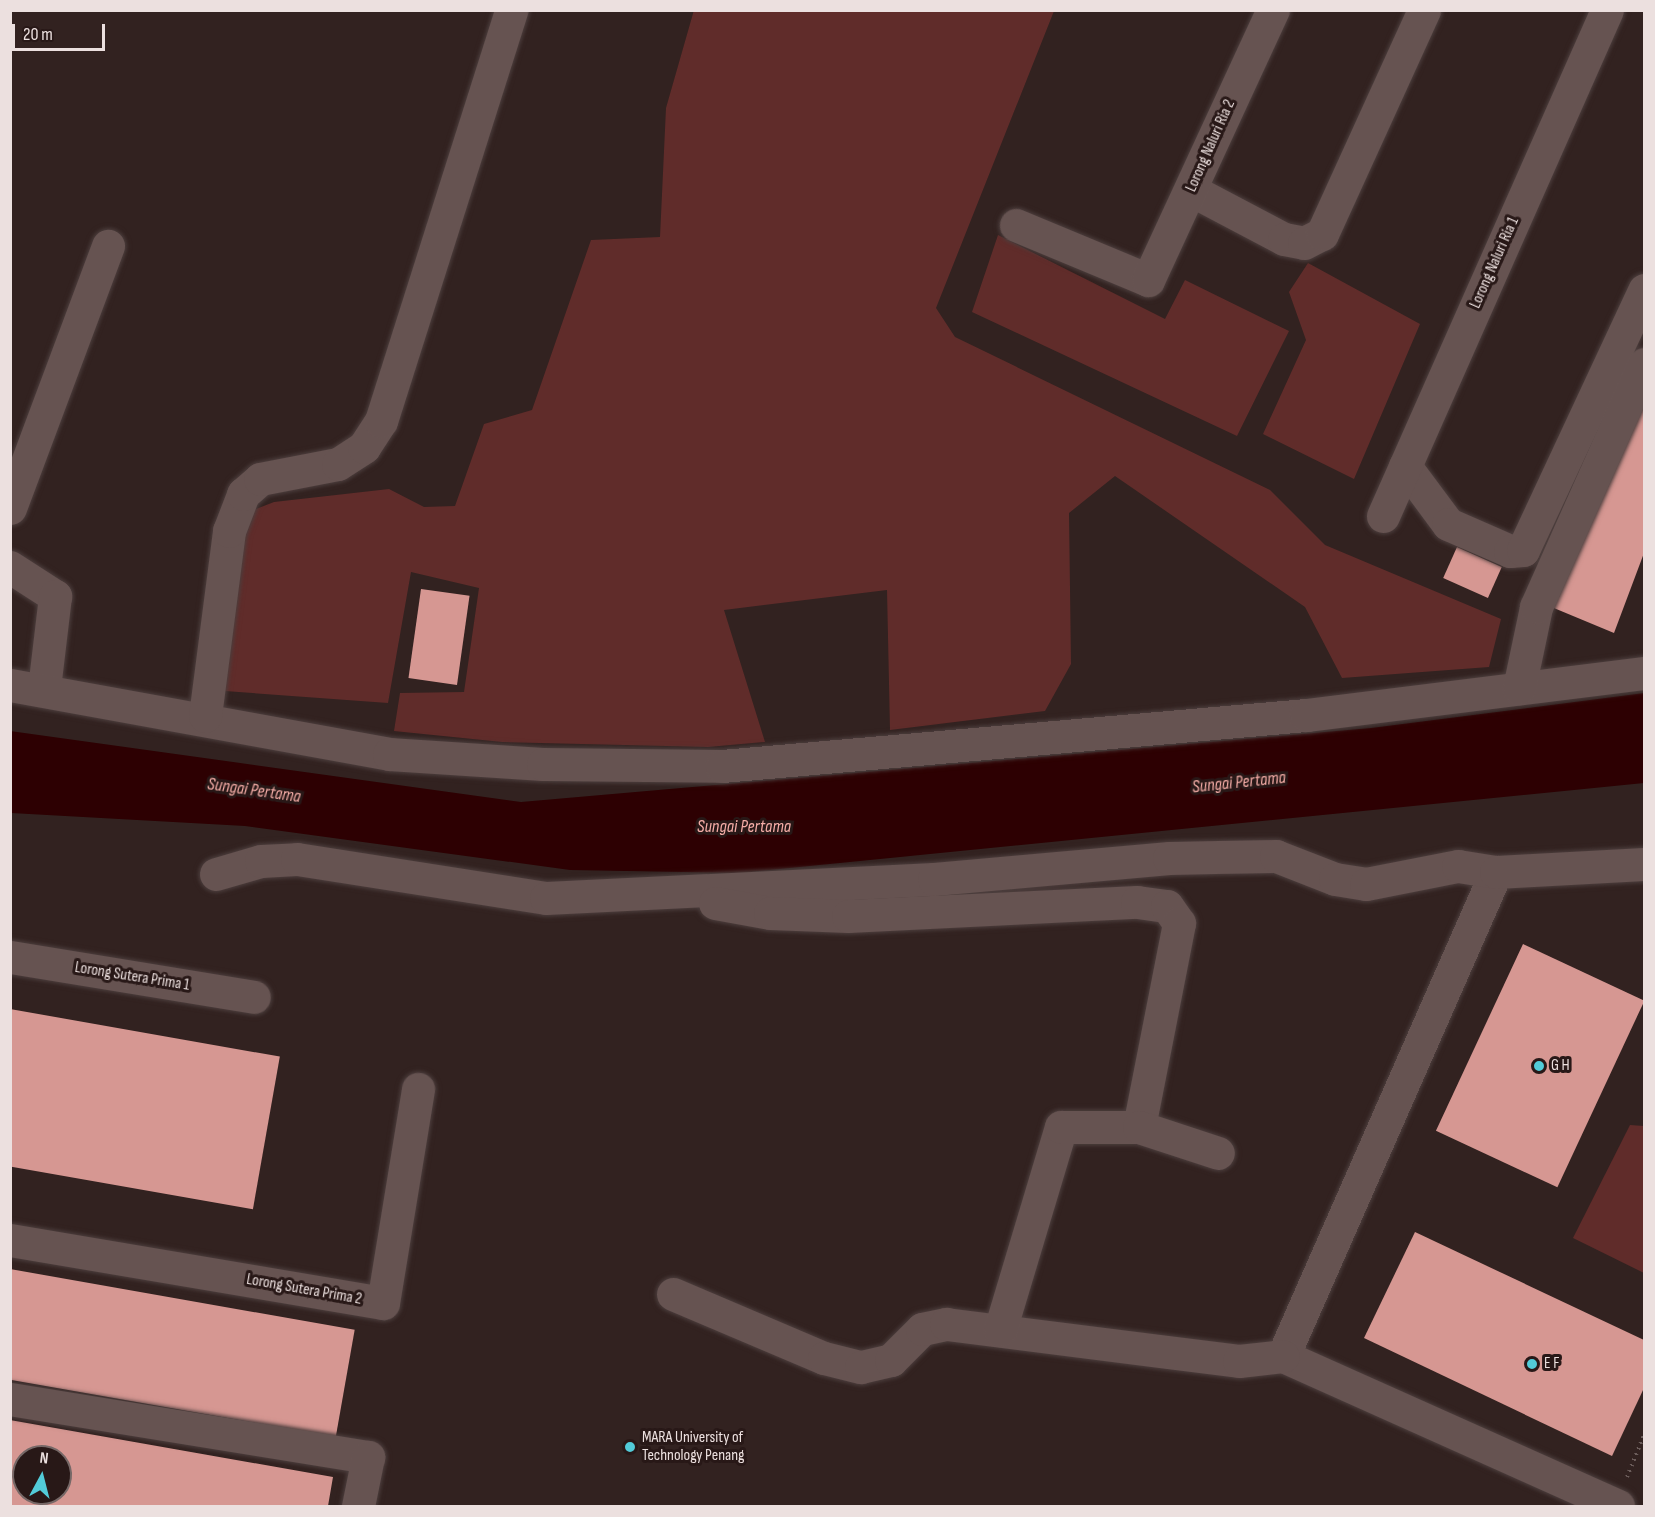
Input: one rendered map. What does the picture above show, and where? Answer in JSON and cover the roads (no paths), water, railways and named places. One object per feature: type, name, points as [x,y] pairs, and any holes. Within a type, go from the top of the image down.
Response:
[{"type":"street","points":[[205,716],[229,531],[243,495],[260,479],[338,464],[364,447],[381,421],[511,10]]},
{"type":"street","name":"Lorong Naluri Ria 2","points":[[1016,225],[1148,280],[1272,10]]},
{"type":"street","points":[[1191,190],[1284,239],[1304,243],[1322,234],[1424,10]]},
{"type":"street","name":"Lorong Naluri Ria 1","points":[[1383,516],[1607,10]]},
{"type":"street","points":[[10,508],[108,246]]},
{"type":"street","points":[[1405,466],[1448,524],[1510,551],[1523,550],[1644,290]]},
{"type":"street","points":[[1519,688],[1536,607],[1644,364]]},
{"type":"street","points":[[10,567],[55,596],[45,688]]},
{"type":"street","points":[[10,685],[45,688],[205,716],[389,754],[543,764],[722,766],[1306,716],[1644,673]]},
{"type":"street","points":[[594,896],[934,879],[1170,858],[1276,856],[1335,879],[1366,884],[1458,866],[1496,872],[1644,864]]},
{"type":"street","points":[[216,874],[261,861],[297,859],[499,894],[594,896],[848,916],[1137,902],[1167,906],[1179,923],[1139,1126]]},
{"type":"street","points":[[1284,1356],[1496,872]]},
{"type":"street","name":"Lorong Sutera Prima 1","points":[[10,957],[254,997]]},
{"type":"street","name":"Lorong Sutera Prima 2","points":[[10,1240],[383,1303],[418,1089]]},
{"type":"street","points":[[1000,1330],[1061,1127],[1139,1126],[1218,1153]]},
{"type":"street","points":[[673,1294],[824,1358],[861,1367],[891,1360],[922,1329],[946,1323],[1239,1361],[1284,1356],[1616,1506]]},
{"type":"street","points":[[10,1399],[368,1457],[358,1506]]},
{"type":"water","name":"Sungai Pertama","points":[[1644,693],[1644,783],[740,873],[570,870],[245,826],[11,813],[10,731],[521,802],[1371,728]]},
{"type":"place","name":"G H","points":[[1539,1066]]},
{"type":"place","name":"E F","points":[[1532,1364]]},
{"type":"place","name":"MARA University of Technology Penang","points":[[630,1447]]}]
